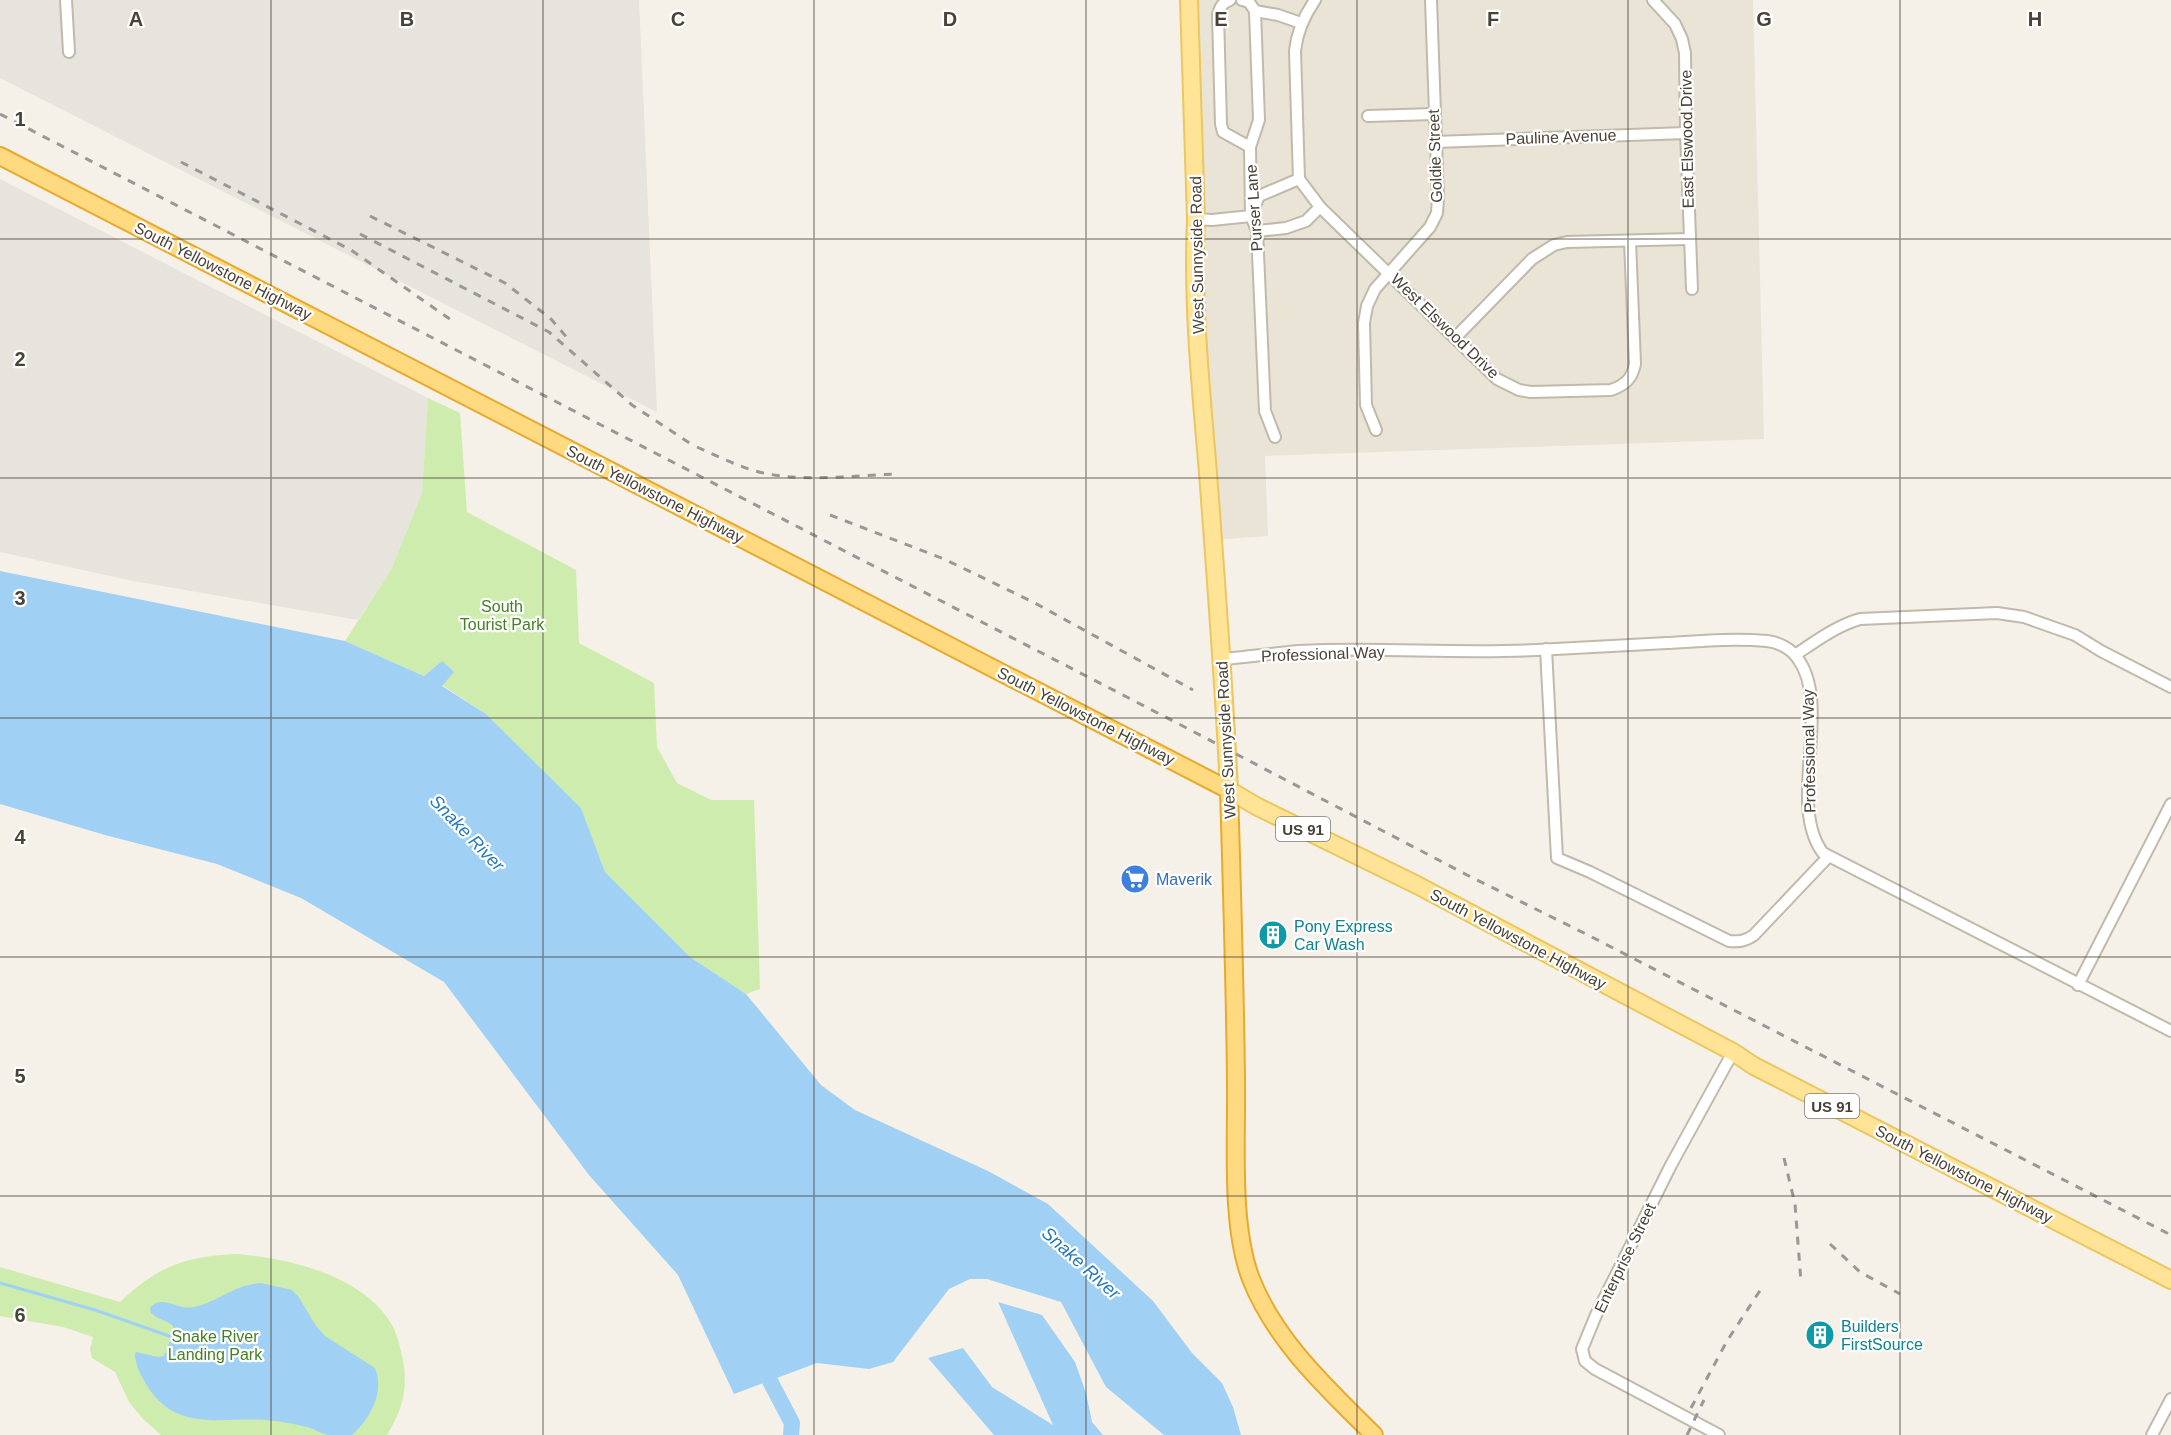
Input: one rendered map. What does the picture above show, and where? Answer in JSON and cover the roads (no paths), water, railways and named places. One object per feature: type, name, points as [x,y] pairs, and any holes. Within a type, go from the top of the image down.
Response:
[{"type":"highway","name":"South Yellowstone Highway","points":[[0,156],[1229,790]]},
{"type":"highway","name":"West Sunnyside Road","points":[[1229,790],[1234,950],[1236,1174],[1239,1219],[1245,1258],[1251,1280],[1291,1348],[1318,1379],[1374,1435]]},
{"type":"main road","name":"West Sunnyside Road","points":[[1189,0],[1196,219],[1195,254],[1201,386],[1222,659],[1229,790]]},
{"type":"main road","name":"South Yellowstone Highway","points":[[1229,790],[1256,806],[1417,885],[1733,1052],[1754,1066],[2171,1280]]},
{"type":"street","points":[[66,0],[69,52]]},
{"type":"street","name":"Purser Lane","points":[[1230,0],[1224,2],[1218,15],[1221,124],[1223,132],[1250,147],[1251,216],[1257,231],[1265,411],[1275,436]]},
{"type":"street","points":[[1242,0],[1249,2],[1255,11],[1259,120],[1250,147]]},
{"type":"street","points":[[1257,231],[1286,228],[1306,221],[1320,207],[1299,179],[1295,51],[1301,23],[1315,0]]},
{"type":"street","name":"Goldie Street","points":[[1376,430],[1366,405],[1364,323],[1367,306],[1375,289],[1430,227],[1437,213],[1431,0]]},
{"type":"street","name":"East Elswood Drive","points":[[1653,0],[1675,24],[1685,53],[1692,289]]},
{"type":"street","points":[[1255,11],[1278,15],[1301,23]]},
{"type":"street","points":[[1368,116],[1434,114]]},
{"type":"street","name":"Pauline Avenue","points":[[1436,142],[1686,133]]},
{"type":"street","points":[[1196,219],[1212,220],[1251,216],[1259,196],[1299,179]]},
{"type":"street","name":"West Elswood Drive","points":[[1320,207],[1497,379],[1519,390],[1531,392],[1611,390],[1623,386],[1632,376],[1635,364],[1630,241]]},
{"type":"street","points":[[1455,338],[1532,259],[1554,245],[1567,242],[1689,239]]},
{"type":"street","points":[[1795,655],[1823,636],[1860,619],[1997,613],[2024,617],[2075,635],[2171,687]]},
{"type":"street","name":"Professional Way","points":[[1222,659],[1299,651],[1546,649],[1710,641],[1770,641],[1788,649],[1795,655],[1806,674],[1810,691],[1810,821],[1817,845],[1828,857]]},
{"type":"street","points":[[1546,649],[1557,858],[1729,941],[1738,942],[1754,935],[1828,857],[2078,985],[2170,1029]]},
{"type":"street","points":[[2078,985],[2171,804]]},
{"type":"street","name":"Enterprise Street","points":[[1719,1435],[1595,1369],[1585,1361],[1582,1349],[1596,1315],[1671,1165],[1733,1052]]},
{"type":"street","points":[[2152,1435],[2171,1399]]},
{"type":"water","points":[[0,571],[345,641],[424,676],[442,661],[454,672],[442,686],[486,714],[581,808],[605,872],[690,957],[746,994],[821,1085],[855,1110],[988,1171],[1048,1204],[1153,1301],[1192,1353],[1222,1383],[1233,1407],[1241,1435],[1164,1435],[1106,1387],[1061,1302],[987,1279],[970,1279],[949,1289],[893,1362],[869,1369],[817,1363],[734,1394],[678,1275],[589,1175],[444,982],[301,898],[217,864],[105,835],[0,804]]},
{"type":"water","points":[[261,1283],[292,1290],[325,1336],[375,1368],[378,1377],[377,1396],[365,1421],[352,1435],[323,1434],[307,1427],[271,1420],[216,1420],[185,1416],[171,1410],[146,1384],[137,1366],[136,1352],[158,1357],[164,1356],[174,1331],[171,1324],[151,1313],[150,1308],[160,1302],[188,1308],[203,1305],[243,1286]]},
{"type":"water","points":[[998,1302],[1042,1315],[1075,1362],[1086,1393],[1092,1422],[1103,1435],[994,1435],[928,1358],[963,1348],[992,1387],[1053,1425]]},
{"type":"waterway","points":[[0,1283],[95,1310],[172,1337]]},
{"type":"waterway","name":"Snake River","points":[[764,1359],[770,1381],[792,1423],[791,1435]]},
{"type":"railway","points":[[0,114],[1469,876],[2171,1235]]},
{"type":"railway","points":[[181,162],[351,250],[454,322]]},
{"type":"railway","points":[[370,216],[505,283],[551,319],[569,340]]},
{"type":"railway","points":[[360,234],[549,332],[632,405],[691,444]]},
{"type":"railway","points":[[697,447],[752,470],[788,477],[825,478],[899,474]]},
{"type":"railway","points":[[830,515],[944,559],[1033,602],[1193,690]]},
{"type":"railway","points":[[1784,1158],[1795,1204],[1801,1282]]},
{"type":"railway","points":[[1830,1244],[1860,1272],[1900,1294]]},
{"type":"railway","points":[[1691,1408],[1727,1341],[1763,1286]]},
{"type":"railway","points":[[1687,1435],[1704,1400]]},
{"type":"place","name":"Maverik","points":[[1135,879]]},
{"type":"place","name":"Pony Express Car Wash","points":[[1273,935]]},
{"type":"place","name":"Builders FirstSource","points":[[1820,1335]]},
{"type":"park label","name":"South Tourist Park","points":[[502,615]]},
{"type":"park label","name":"Snake River Landing Park","points":[[215,1345]]}]
